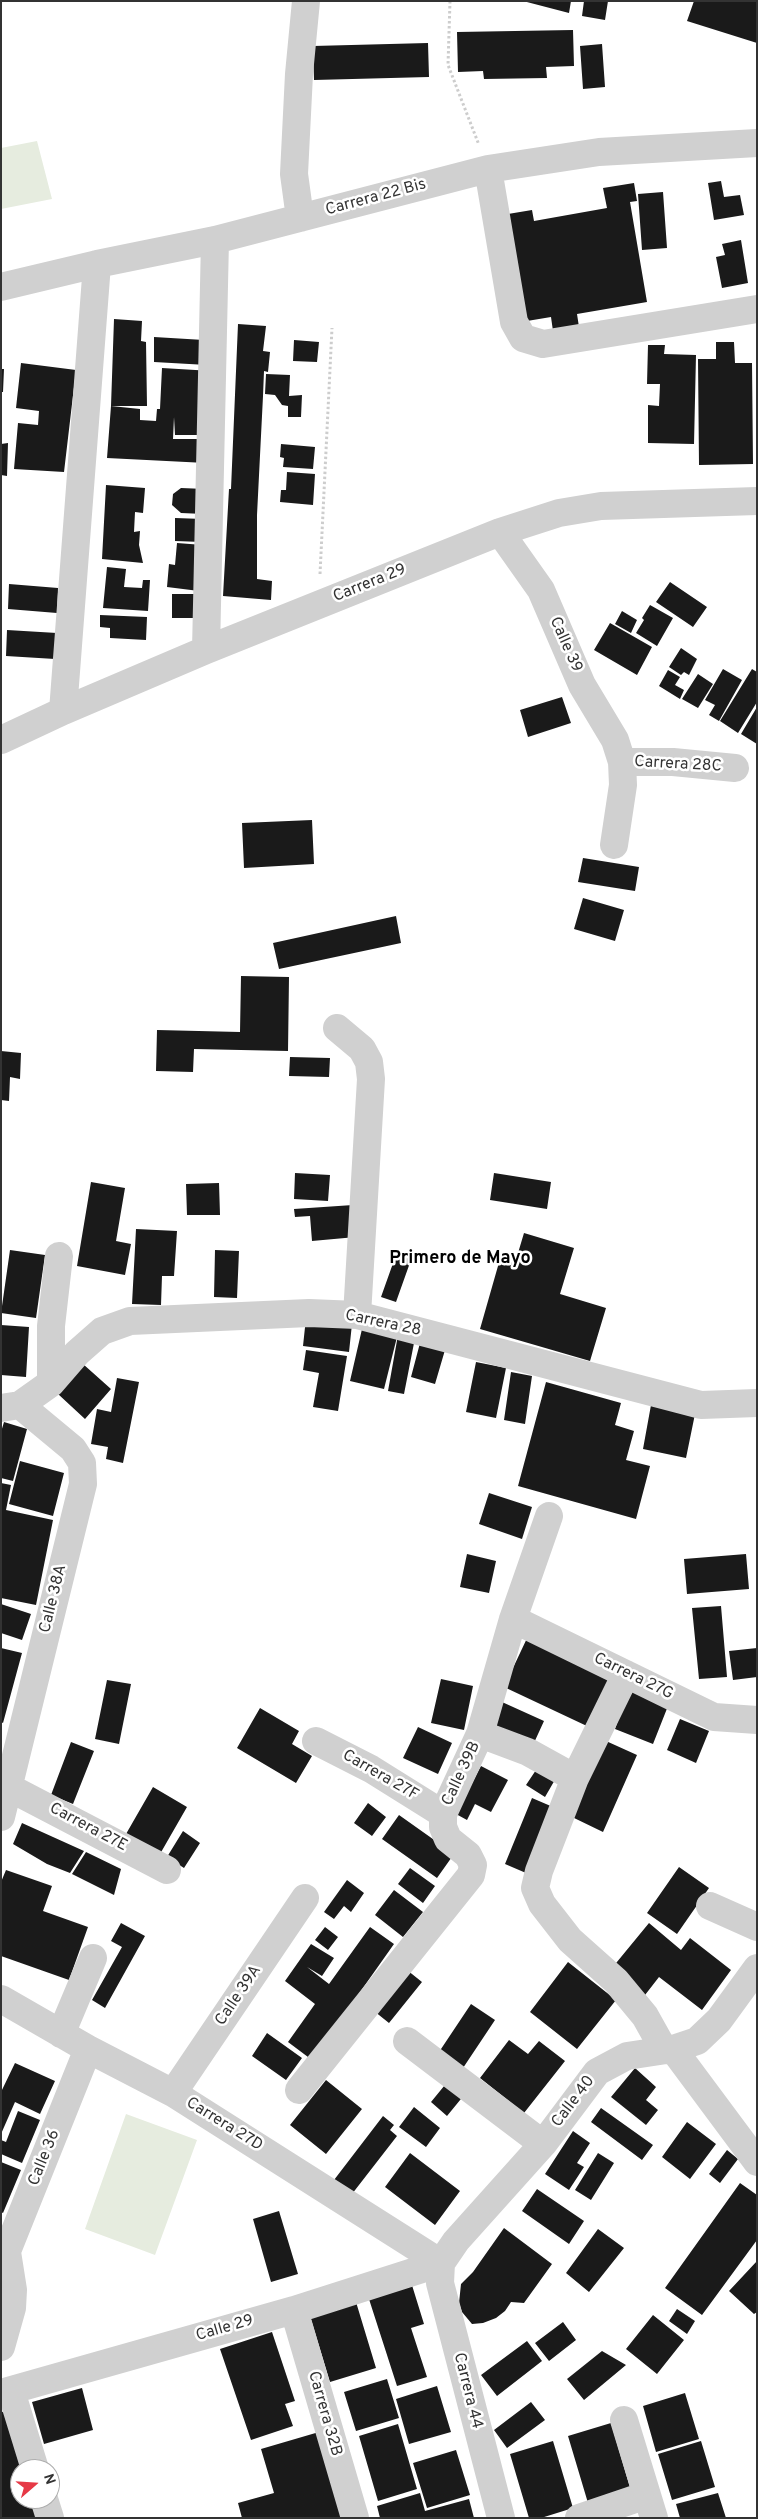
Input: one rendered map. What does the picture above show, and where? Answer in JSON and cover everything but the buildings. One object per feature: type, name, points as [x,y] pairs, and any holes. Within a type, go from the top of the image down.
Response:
[{"type":"street","points":[[300,218],[294,174],[299,74],[306,1]]},
{"type":"street","name":"Carrera 22 Bis","points":[[1,287],[97,264],[215,240],[488,169],[599,152],[757,143]]},
{"type":"street","points":[[488,169],[514,322],[523,338],[543,344],[757,309],[757,317]]},
{"type":"street","points":[[206,650],[215,240]]},
{"type":"street","points":[[63,711],[97,264]]},
{"type":"street","name":"Carrera 29","points":[[1,753],[212,660],[504,538],[559,513],[601,506],[757,500]]},
{"type":"street","name":"Carrera 29","points":[[1,740],[63,711],[206,650],[321,604],[504,538],[567,525],[757,512]]},
{"type":"street","name":"Calle 39","points":[[504,538],[541,590],[582,685],[615,740],[622,762],[622,785],[614,844]]},
{"type":"street","name":"Carrera 28C","points":[[622,762],[673,762],[735,768]]},
{"type":"street","points":[[336,1028],[362,1048],[369,1062],[371,1079],[357,1315]]},
{"type":"street","points":[[51,1383],[51,1326],[59,1256]]},
{"type":"street","name":"Carrera 28","points":[[10,1406],[51,1383],[77,1353],[102,1331],[130,1321],[309,1313],[357,1315],[701,1406],[757,1403]]},
{"type":"street","name":"Calle 38A","points":[[1,1817],[82,1484],[82,1463],[73,1449],[10,1406]]},
{"type":"street","name":"Calle 39B","points":[[299,2090],[471,1876],[473,1865],[468,1855],[448,1839],[443,1827],[443,1814],[480,1734],[513,1619],[549,1516]]},
{"type":"street","name":"Carrera 27G","points":[[513,1619],[714,1717],[757,1720]]},
{"type":"street","points":[[626,1674],[575,1778],[539,1871],[535,1888],[542,1904],[570,1940],[616,1981],[757,2162]]},
{"type":"street","points":[[480,1734],[528,1752],[575,1778]]},
{"type":"street","name":"Carrera 27F","points":[[316,1741],[371,1769],[443,1814]]},
{"type":"street","name":"Carrera 27E","points":[[8,1786],[167,1870]]},
{"type":"street","name":"Calle 39A","points":[[173,2093],[306,1898]]},
{"type":"street","points":[[710,1906],[757,1926]]},
{"type":"street","points":[[61,2034],[93,1958]]},
{"type":"street","name":"Calle 40","points":[[441,2263],[456,2241],[543,2144],[597,2072],[627,2056],[669,2049],[697,2041],[719,2020],[757,1968]]},
{"type":"street","name":"Carrera 27D","points":[[1,1999],[88,2049],[173,2093],[441,2263]]},
{"type":"street","points":[[407,2042],[543,2144]]},
{"type":"street","name":"Calle 36","points":[[4,2259],[88,2049]]},
{"type":"street","points":[[1,2348],[12,2308],[13,2290],[4,2259]]},
{"type":"street","name":"Calle 29","points":[[5,2390],[294,2310],[441,2263]]},
{"type":"street","name":"Carrera 44","points":[[441,2263],[440,2283],[501,2518]]},
{"type":"street","name":"Carrera 32B","points":[[294,2310],[355,2518]]},
{"type":"street","points":[[5,2390],[15,2404],[32,2459]]},
{"type":"street","points":[[579,2518],[651,2507],[624,2420]]},
{"type":"path","points":[[450,1],[448,65],[488,169]]},
{"type":"path","points":[[321,604],[320,566],[332,328]]},
{"type":"shaded area","points":[[37,141],[52,199],[1,209],[1,148]]},
{"type":"shaded area","points":[[126,2114],[197,2140],[155,2255],[85,2229]]},
{"type":"district","name":"Primero de Mayo","points":[[460,1259]]}]
